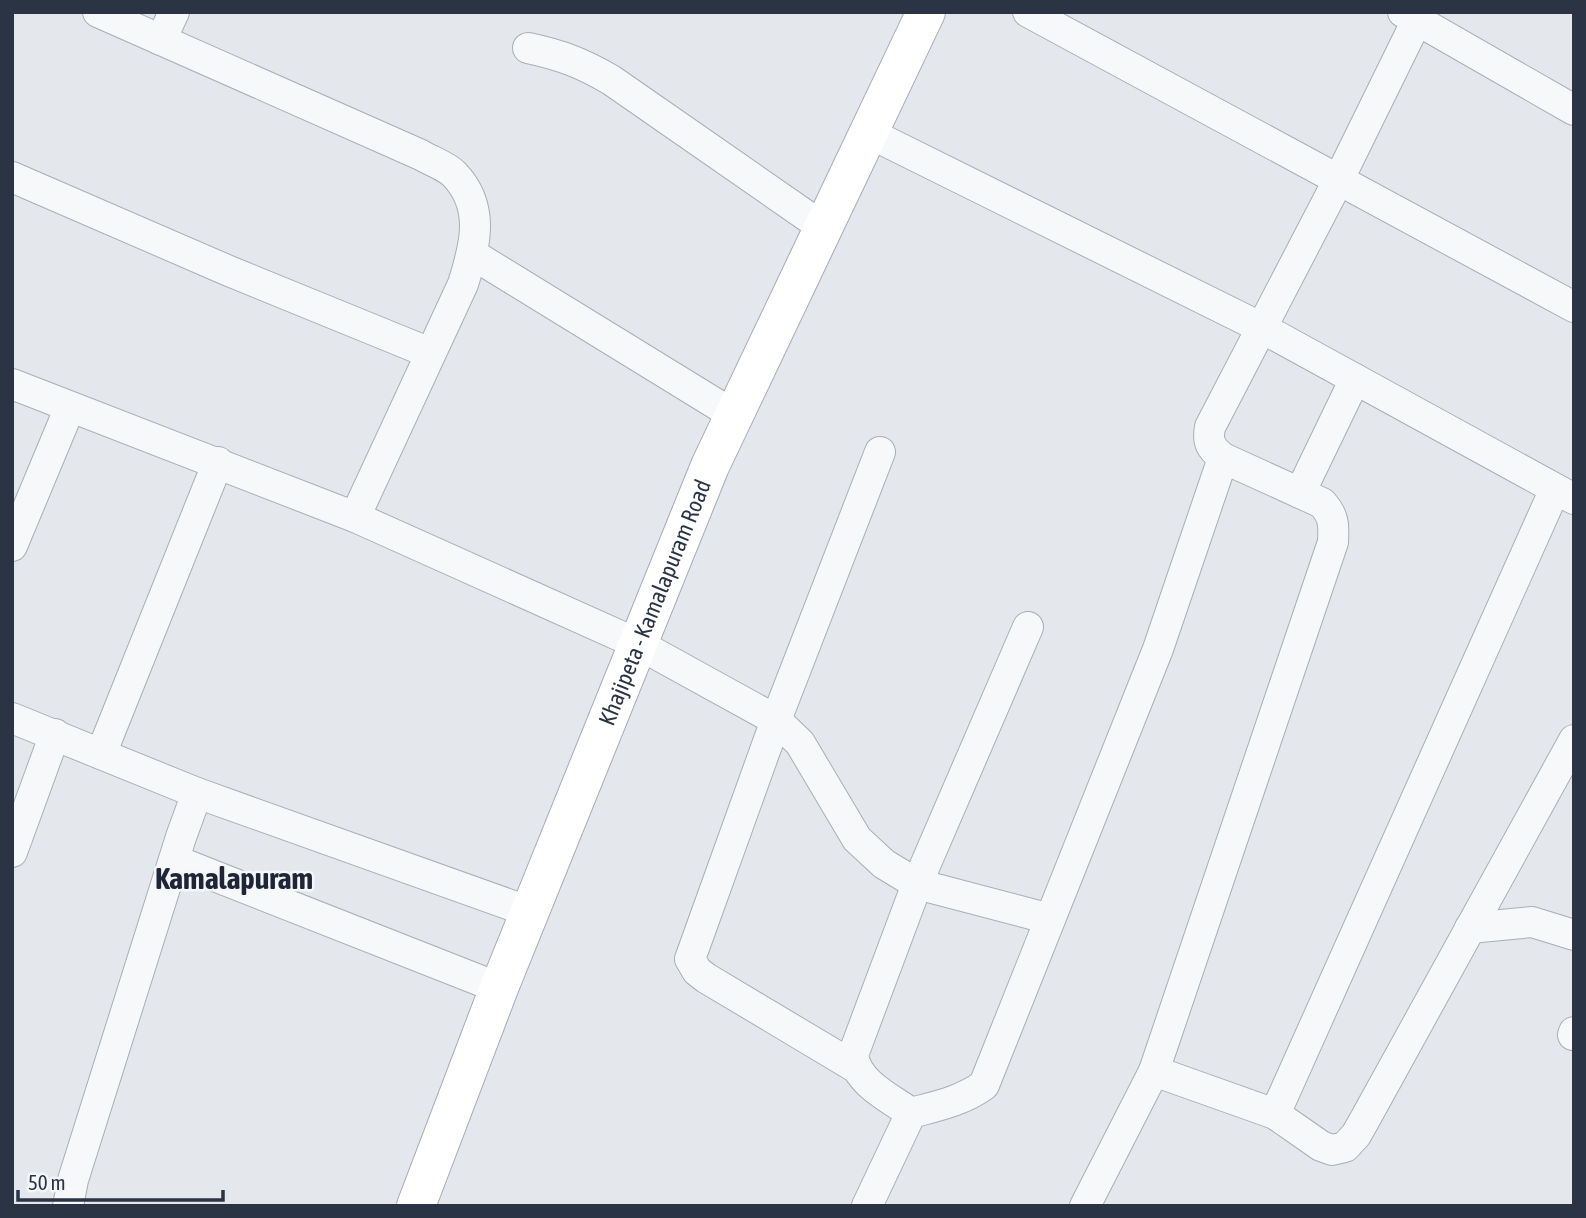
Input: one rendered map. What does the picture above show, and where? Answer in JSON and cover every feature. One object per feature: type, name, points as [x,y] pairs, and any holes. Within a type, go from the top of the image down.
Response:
[{"type":"main road","name":"Khajipeta - Kamalapuram Road","points":[[416,1206],[499,988],[710,466],[926,12]]},
{"type":"street","points":[[98,12],[421,155],[453,173],[469,196],[477,229],[463,284],[355,517]]},
{"type":"street","points":[[161,40],[174,12]]},
{"type":"street","points":[[1028,12],[1574,307]]},
{"type":"street","points":[[1085,1206],[1154,1071],[1332,542],[1332,513],[1322,503],[1223,458],[1211,448],[1207,439],[1210,427],[1339,179],[1414,15],[1574,110]]},
{"type":"street","points":[[528,48],[561,55],[584,64],[611,80],[824,228]]},
{"type":"street","points":[[869,133],[1260,327],[1564,494],[1275,1114]]},
{"type":"street","points":[[12,177],[229,271],[430,353]]},
{"type":"street","points":[[472,254],[734,415]]},
{"type":"street","points":[[1300,493],[1355,379]]},
{"type":"street","points":[[12,384],[355,517],[638,644],[776,720],[800,743],[857,839],[884,864],[917,884],[1050,919]]},
{"type":"street","points":[[12,546],[70,407]]},
{"type":"street","points":[[880,452],[776,720],[690,959],[697,971],[706,978],[855,1068],[866,1080],[911,1113]]},
{"type":"street","points":[[911,1113],[950,1103],[984,1085],[1158,649],[1223,458]]},
{"type":"street","points":[[101,754],[218,462]]},
{"type":"street","points":[[855,1068],[853,1055],[858,1040],[917,884],[1028,627]]},
{"type":"street","points":[[12,718],[197,793],[530,912]]},
{"type":"street","points":[[12,852],[55,734]]},
{"type":"street","points":[[1154,1071],[1275,1114],[1321,1146],[1332,1150],[1345,1147],[1364,1121],[1574,740]]},
{"type":"street","points":[[68,1206],[77,1167],[197,793]]},
{"type":"street","points":[[174,860],[499,988]]},
{"type":"street","points":[[1470,928],[1532,922],[1574,935]]},
{"type":"street","points":[[867,1206],[911,1113]]},
{"type":"district","name":"Kamalapuram","points":[[234,878]]}]
